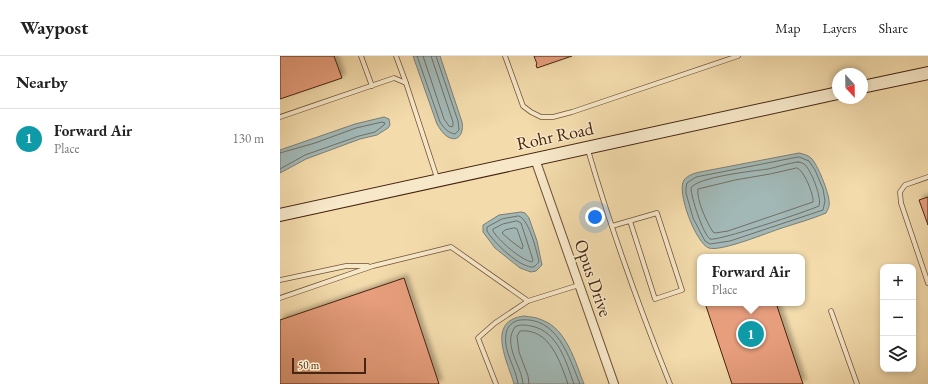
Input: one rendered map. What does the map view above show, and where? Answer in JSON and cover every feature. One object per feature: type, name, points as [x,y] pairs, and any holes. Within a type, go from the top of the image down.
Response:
[{"type":"street","points":[[868,86],[928,73]]},
{"type":"street","name":"Rohr Road","points":[[280,215],[832,94]]},
{"type":"street","name":"Opus Drive","points":[[535,159],[614,384]]},
{"type":"lane","points":[[361,56],[372,86]]},
{"type":"lane","points":[[396,56],[438,180]]},
{"type":"lane","points":[[505,56],[523,106],[541,116],[553,117],[572,112],[738,56]]},
{"type":"lane","points":[[280,117],[394,78],[406,83]]},
{"type":"lane","points":[[588,148],[602,199],[643,316],[670,384]]},
{"type":"lane","points":[[928,177],[905,185],[900,192],[901,203],[928,283]]},
{"type":"lane","points":[[612,226],[657,213],[682,290],[656,299],[630,221]]},
{"type":"lane","points":[[280,298],[373,266],[451,247],[528,301]]},
{"type":"lane","points":[[280,280],[346,266],[373,266]]},
{"type":"lane","points":[[496,384],[478,338],[494,324],[528,301],[579,285]]},
{"type":"lane","points":[[831,311],[857,384]]},
{"type":"water","points":[[413,56],[440,56],[462,122],[461,133],[458,138],[455,139],[448,137],[443,133],[437,124]]},
{"type":"water","points":[[384,117],[389,119],[390,125],[377,135],[360,139],[306,159],[280,173],[280,150],[355,124]]},
{"type":"water","points":[[799,153],[807,155],[811,158],[825,185],[829,203],[826,213],[724,247],[709,248],[704,244],[693,228],[685,205],[682,186],[686,178],[698,172]]},
{"type":"water","points":[[521,212],[525,213],[529,218],[537,241],[542,265],[536,271],[531,272],[520,268],[495,248],[483,232],[483,225],[499,215]]},
{"type":"water","points":[[524,316],[540,319],[551,324],[558,331],[569,347],[584,384],[514,384],[504,354],[502,334],[505,326],[512,319]]},
{"type":"building","points":[[280,56],[334,56],[342,78],[280,99]]},
{"type":"building","points":[[534,56],[572,56],[537,68]]},
{"type":"building","points":[[928,197],[928,225],[919,200]]},
{"type":"building","points":[[404,278],[439,384],[280,384],[280,320]]},
{"type":"building","points":[[706,306],[777,306],[803,384],[732,384]]},
{"type":"place","name":"Forward Air","points":[[751,334]]}]
